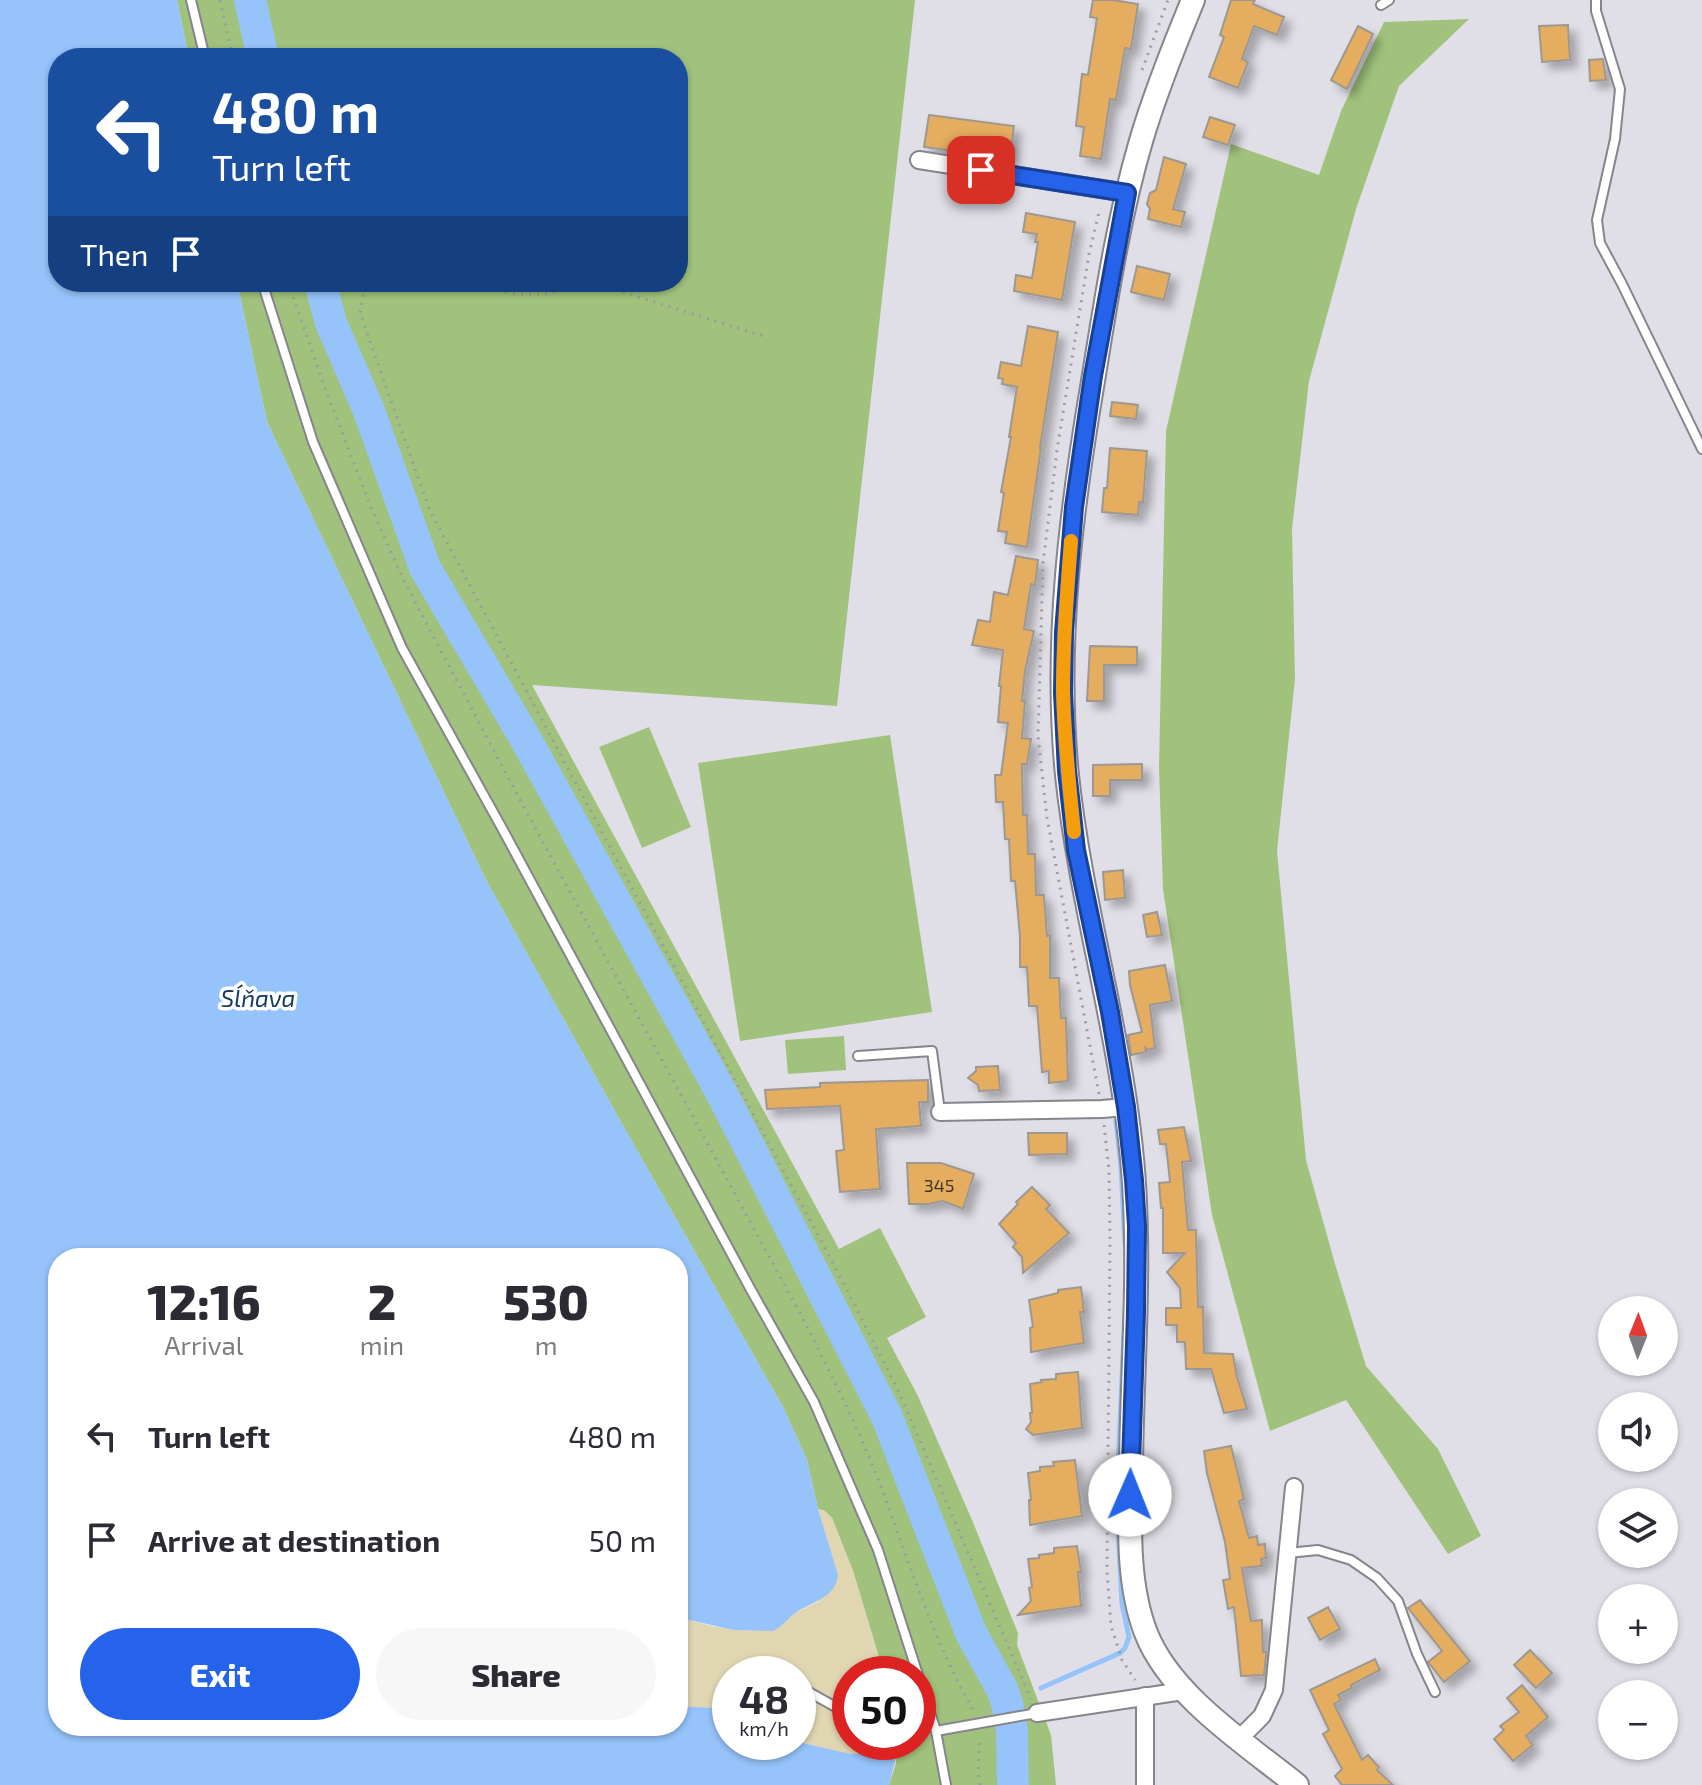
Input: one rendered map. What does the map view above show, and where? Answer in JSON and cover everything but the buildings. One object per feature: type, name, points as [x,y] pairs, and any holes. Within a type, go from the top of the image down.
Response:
[{"type":"main road","points":[[1193,0],[1153,103],[1127,193],[1093,376],[1075,503],[1065,617],[1063,693],[1067,771],[1076,850],[1110,1012],[1126,1107],[1134,1180],[1136,1313],[1130,1519],[1133,1571],[1140,1611],[1146,1634],[1163,1666],[1183,1691],[1297,1785]]},
{"type":"street","points":[[919,160],[1127,193]]},
{"type":"street","points":[[940,1112],[1126,1107]]},
{"type":"street","points":[[1239,1739],[1262,1716],[1274,1690],[1294,1487]]},
{"type":"street","points":[[1030,1715],[1183,1691]]},
{"type":"street","points":[[1145,1696],[1145,1785]]},
{"type":"lane","points":[[191,0],[203,48]]},
{"type":"lane","points":[[1596,0],[1596,11],[1620,89],[1615,139],[1597,220],[1600,243],[1702,449]]},
{"type":"lane","points":[[265,292],[313,442],[402,648],[814,1402],[878,1550],[912,1656]]},
{"type":"lane","points":[[858,1056],[932,1051],[940,1112]]},
{"type":"lane","points":[[1287,1553],[1318,1550],[1351,1560],[1377,1578],[1398,1601],[1435,1692]]},
{"type":"lane","points":[[936,1728],[1030,1715]]},
{"type":"lane","points":[[936,1733],[946,1785]]},
{"type":"lane","points":[[938,1785],[944,1775]]},
{"type":"path","points":[[220,0],[231,48]]},
{"type":"path","points":[[291,292],[364,491],[404,581],[841,1394],[875,1472],[934,1628],[963,1693],[981,1724],[980,1785]]},
{"type":"path","points":[[366,292],[360,313],[430,511],[892,1378],[1030,1715]]},
{"type":"path","points":[[514,292],[551,292]]},
{"type":"path","points":[[623,292],[767,337]]},
{"type":"green space","points":[[177,0],[915,0],[837,706],[532,685],[839,1249],[880,1228],[926,1317],[887,1338],[918,1396],[1018,1633],[1017,1645],[1051,1735],[1056,1785],[889,1785],[896,1760],[936,1760],[936,1656],[879,1656],[853,1571],[832,1518],[818,1509],[807,1460],[783,1407],[486,880],[267,422],[239,292],[688,292],[688,48],[187,48]]},
{"type":"green space","points":[[1469,19],[1399,86],[1356,209],[1309,381],[1292,529],[1295,679],[1277,851],[1306,1160],[1366,1366],[1438,1449],[1481,1536],[1448,1554],[1346,1400],[1270,1431],[1212,1215],[1163,889],[1159,768],[1166,431],[1231,144],[1319,175],[1341,111],[1384,22]]},
{"type":"green space","points":[[649,727],[691,827],[642,848],[599,747]]},
{"type":"green space","points":[[890,735],[932,1012],[740,1041],[698,763]]},
{"type":"green space","points":[[844,1036],[846,1070],[788,1074],[785,1040]]},
{"type":"sand","points":[[818,1509],[832,1518],[853,1571],[879,1656],[832,1656],[832,1750],[816,1746],[816,1656],[712,1656],[712,1708],[688,1707],[688,1620],[748,1631],[818,1602],[838,1576]]},
{"type":"water","name":"Sĺňava","points":[[0,0],[177,0],[187,48],[48,48],[48,292],[239,292],[267,422],[486,880],[783,1407],[807,1460],[838,1575],[827,1595],[791,1616],[773,1631],[734,1630],[688,1620],[688,1248],[48,1248],[48,1736],[688,1736],[688,1707],[712,1708],[712,1760],[816,1760],[816,1746],[832,1750],[832,1760],[895,1760],[889,1785],[0,1785]]},
{"type":"waterway","points":[[250,0],[261,48]]},
{"type":"waterway","points":[[323,292],[331,323],[369,411],[425,568],[525,738],[721,1092],[887,1417],[971,1633],[1007,1703],[1012,1731],[1013,1785]]},
{"type":"waterway","points":[[1116,1121],[1125,1244]]},
{"type":"waterway","points":[[1041,1688],[1120,1653],[1129,1637],[1122,1604],[1117,1491],[1125,1310]]},
{"type":"waterway","points":[[1005,1699],[1015,1696]]},
{"type":"slow traffic","points":[[1071,541],[1063,693],[1074,832]]},
{"type":"route","points":[[981,170],[1127,193],[1093,376],[1074,507],[1064,632],[1063,693],[1067,771],[1076,850],[1110,1012],[1126,1107],[1134,1180],[1136,1313],[1130,1495]]}]
